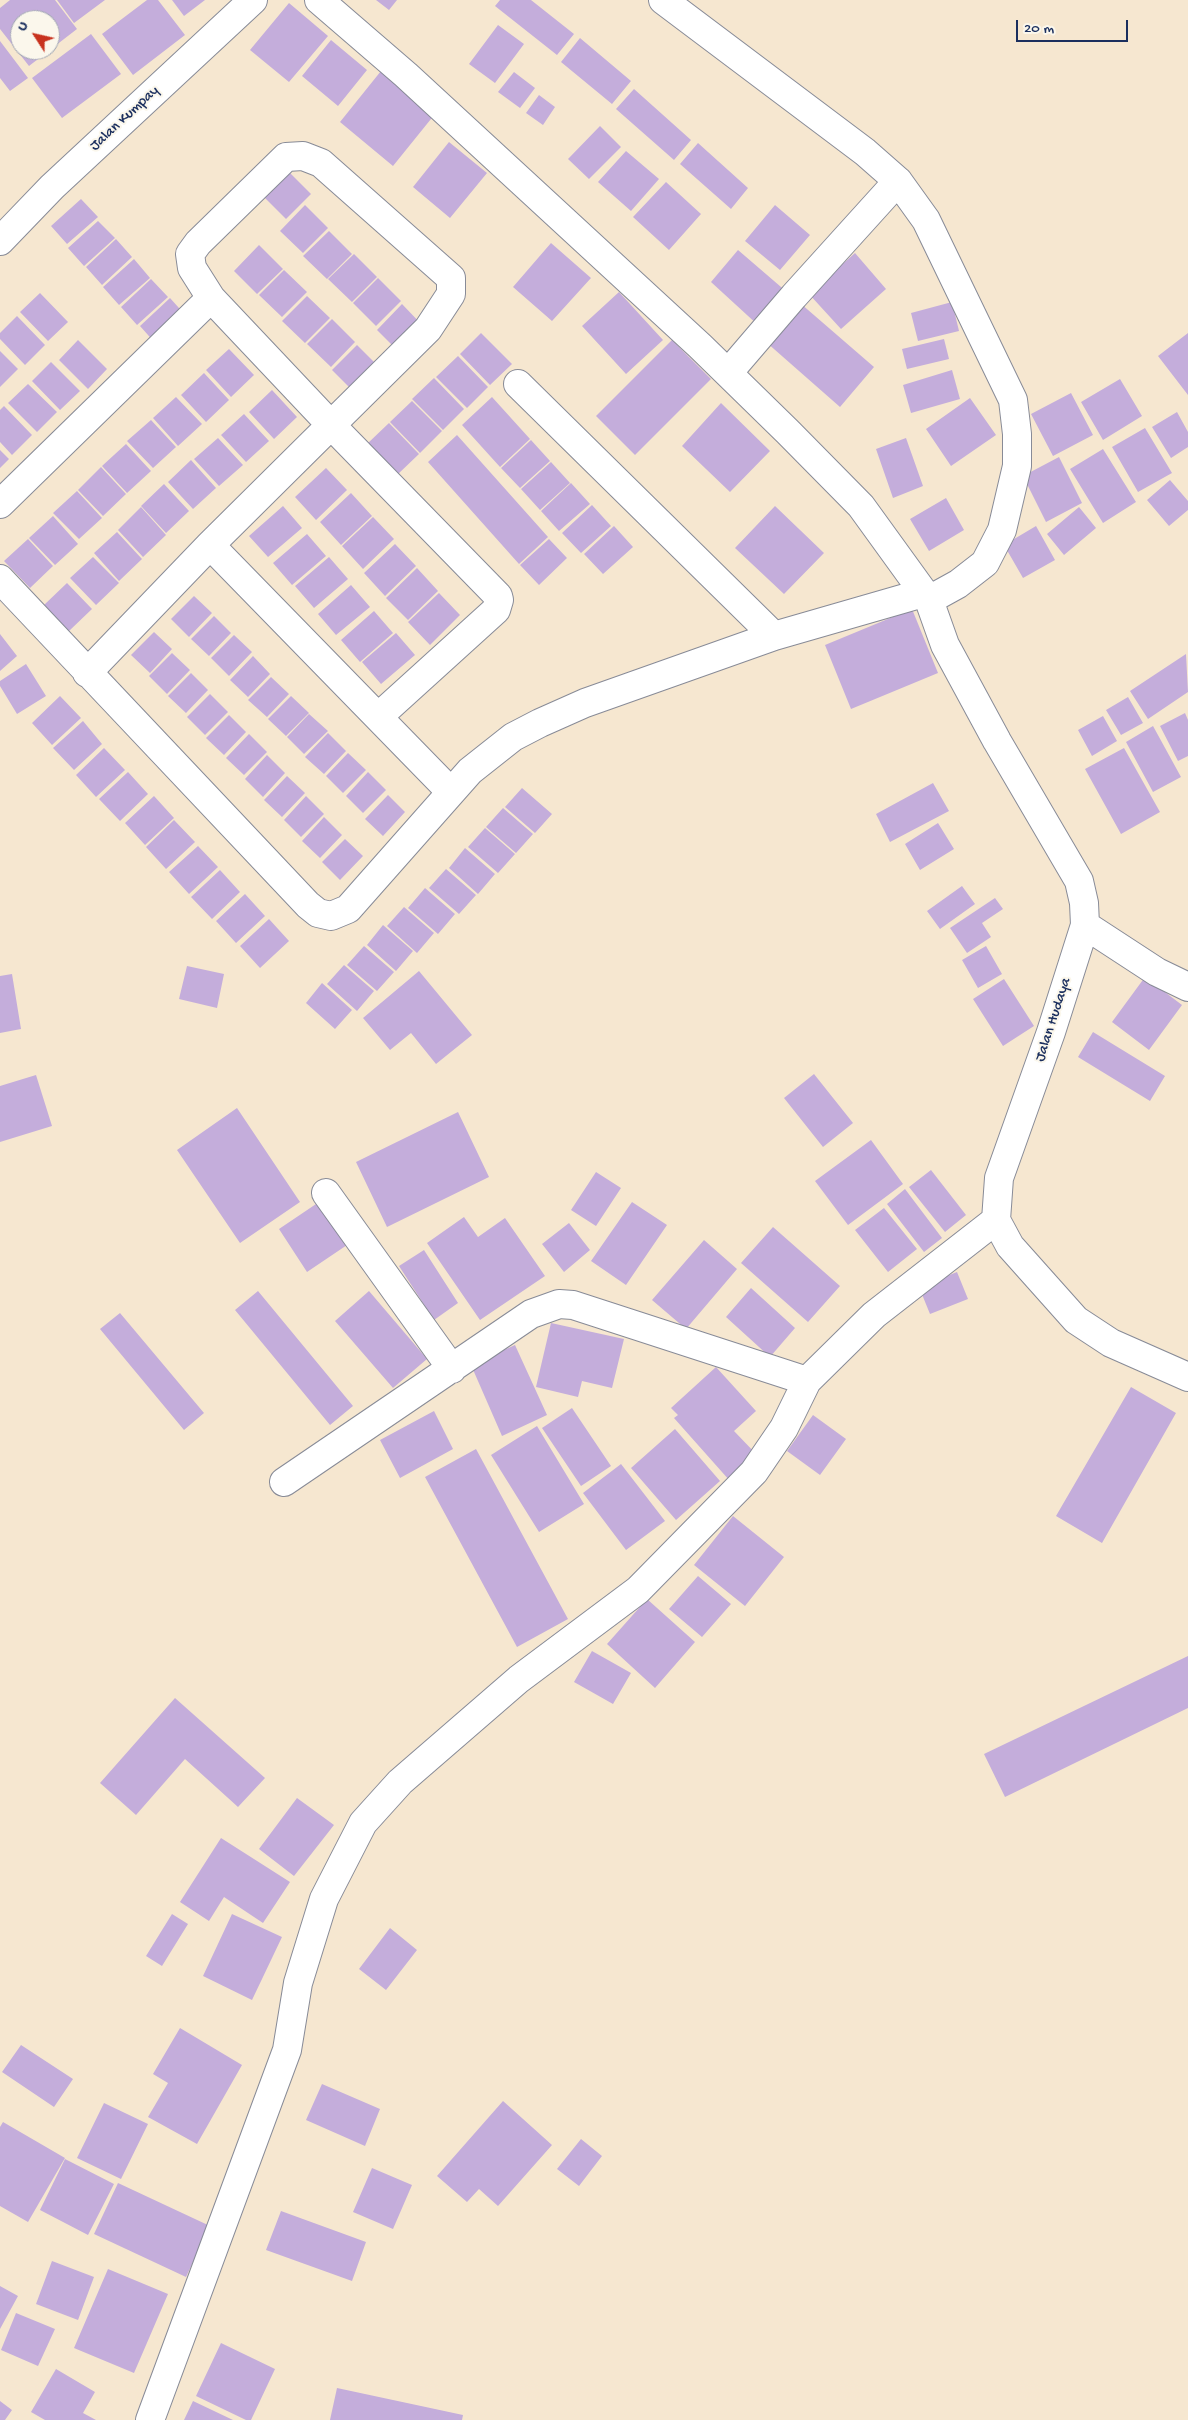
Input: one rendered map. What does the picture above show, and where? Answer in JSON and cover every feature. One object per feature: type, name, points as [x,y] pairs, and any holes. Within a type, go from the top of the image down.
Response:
[{"type":"street","name":"Jalan Kumpay","points":[[0,241],[52,187],[253,0]]},
{"type":"street","name":"Jalan Hudaya","points":[[319,0],[406,75],[728,373],[861,506],[926,596],[945,645],[958,670],[1079,881],[1084,903],[1085,925],[1051,1032],[1000,1178],[996,1220]]},
{"type":"street","points":[[0,579],[318,913],[331,916],[348,909],[477,765],[513,738],[540,723],[585,703],[774,636],[926,596],[958,584],[985,563],[1002,530],[1011,500],[1017,466],[1017,434],[1013,400],[926,220],[898,181],[866,152],[663,0]]},
{"type":"street","points":[[87,672],[210,545],[331,425],[428,329],[451,294],[451,278],[321,164],[302,156],[286,157],[198,243],[190,254],[192,268],[212,298],[331,425],[498,596],[499,600],[496,610],[378,717]]},
{"type":"street","points":[[728,373],[794,296],[898,181]]},
{"type":"street","points":[[0,504],[212,298]]},
{"type":"street","points":[[518,384],[774,636]]},
{"type":"street","points":[[210,545],[452,792]]},
{"type":"street","points":[[1085,925],[1156,972],[1188,987]]},
{"type":"street","points":[[326,1194],[452,1368]]},
{"type":"street","points":[[150,2420],[287,2050],[298,1983],[324,1899],[363,1823],[400,1782],[519,1679],[638,1590],[754,1472],[784,1428],[807,1381],[874,1315],[996,1220],[1010,1246],[1076,1320],[1119,1347],[1188,1377]]},
{"type":"street","points":[[284,1482],[531,1314],[545,1308],[566,1304],[573,1305],[807,1381]]},
{"type":"building","points":[[10,0],[55,0],[77,29],[60,42],[60,10],[10,10],[10,42],[0,29],[0,8]]},
{"type":"building","points":[[57,0],[105,0],[74,23]]},
{"type":"building","points":[[147,0],[158,0],[185,35],[133,75],[102,34]]},
{"type":"building","points":[[172,0],[205,0],[184,16]]},
{"type":"building","points":[[376,0],[397,0],[389,10]]},
{"type":"building","points":[[500,0],[531,0],[574,34],[557,55],[495,6]]},
{"type":"building","points":[[289,3],[328,36],[289,82],[250,50]]},
{"type":"building","points":[[498,25],[524,44],[495,83],[469,64]]},
{"type":"building","points":[[91,34],[121,74],[62,118],[32,78],[56,60],[60,60],[60,57]]},
{"type":"building","points":[[580,38],[631,81],[612,104],[561,62]]},
{"type":"building","points":[[331,40],[367,70],[338,106],[302,76]]},
{"type":"building","points":[[0,41],[10,54],[10,60],[14,60],[28,78],[10,91],[0,78]]},
{"type":"building","points":[[24,60],[37,60],[29,66]]},
{"type":"building","points":[[381,71],[435,114],[393,166],[340,122]]},
{"type":"building","points":[[514,72],[535,88],[520,108],[498,92]]},
{"type":"building","points":[[634,89],[691,140],[674,160],[616,109]]},
{"type":"building","points":[[539,95],[555,107],[543,125],[526,113]]},
{"type":"building","points":[[600,126],[621,147],[589,179],[568,159]]},
{"type":"building","points":[[449,142],[487,173],[450,218],[413,187]]},
{"type":"building","points":[[698,143],[748,188],[731,209],[680,164]]},
{"type":"building","points":[[626,151],[659,179],[631,211],[598,182]]},
{"type":"building","points":[[288,171],[311,194],[286,219],[263,196]]},
{"type":"building","points":[[666,182],[701,214],[669,250],[633,217]]},
{"type":"building","points":[[81,199],[98,217],[67,244],[51,226]]},
{"type":"building","points":[[305,205],[328,228],[303,253],[280,231]]},
{"type":"building","points":[[775,205],[810,235],[780,270],[745,241]]},
{"type":"building","points":[[98,221],[115,238],[84,266],[68,248]]},
{"type":"building","points":[[329,231],[352,254],[327,279],[303,256]]},
{"type":"building","points":[[116,239],[132,257],[102,285],[86,267]]},
{"type":"building","points":[[551,243],[591,278],[552,321],[513,287]]},
{"type":"building","points":[[259,245],[283,269],[257,294],[234,271]]},
{"type":"building","points":[[738,250],[788,293],[759,326],[711,282]]},
{"type":"building","points":[[855,253],[886,289],[841,329],[809,294]]},
{"type":"building","points":[[354,254],[377,277],[352,302],[328,279]]},
{"type":"building","points":[[134,259],[150,278],[119,305],[103,287]]},
{"type":"building","points":[[284,270],[307,292],[282,317],[259,295]]},
{"type":"building","points":[[378,278],[401,301],[376,326],[353,303]]},
{"type":"building","points":[[151,279],[168,297],[137,325],[121,307]]},
{"type":"building","points":[[619,292],[663,340],[626,374],[582,326]]},
{"type":"building","points":[[40,293],[68,322],[48,341],[20,312]]},
{"type":"building","points":[[307,296],[330,318],[305,343],[282,321]]},
{"type":"building","points":[[170,298],[187,317],[156,344],[140,326]]},
{"type":"building","points":[[952,302],[959,331],[918,341],[911,313]]},
{"type":"building","points":[[800,303],[874,367],[840,407],[766,342]]},
{"type":"building","points":[[402,304],[424,327],[400,353],[377,330]]},
{"type":"building","points":[[17,316],[45,345],[25,365],[0,339],[0,333]]},
{"type":"building","points":[[332,319],[355,342],[331,367],[307,344]]},
{"type":"building","points":[[481,333],[512,364],[490,385],[460,354]]},
{"type":"building","points":[[1188,333],[1188,395],[1158,356]]},
{"type":"building","points":[[944,339],[949,359],[907,369],[902,349]]},
{"type":"building","points":[[78,340],[107,369],[88,389],[59,360]]},
{"type":"building","points":[[672,340],[711,379],[635,455],[596,416]]},
{"type":"building","points":[[357,345],[379,367],[355,393],[332,370]]},
{"type":"building","points":[[229,349],[254,375],[231,397],[206,370]]},
{"type":"building","points":[[0,351],[18,369],[0,387]]},
{"type":"building","points":[[458,356],[488,387],[467,408],[436,377]]},
{"type":"building","points":[[51,362],[80,391],[60,410],[32,381]]},
{"type":"building","points":[[952,370],[960,399],[911,413],[903,385]]},
{"type":"building","points":[[204,373],[229,400],[206,422],[181,395]]},
{"type":"building","points":[[434,378],[464,409],[443,430],[412,399]]},
{"type":"building","points":[[1120,379],[1142,416],[1103,440],[1081,402]]},
{"type":"building","points":[[28,384],[57,412],[37,432],[8,403]]},
{"type":"building","points":[[272,390],[297,417],[274,439],[249,412]]},
{"type":"building","points":[[1071,393],[1093,435],[1053,456],[1031,414]]},
{"type":"building","points":[[176,397],[202,424],[178,446],[153,418]]},
{"type":"building","points":[[492,397],[530,439],[500,467],[462,425]]},
{"type":"building","points":[[970,398],[996,435],[951,466],[926,429]]},
{"type":"building","points":[[412,401],[442,431],[420,453],[390,422]]},
{"type":"building","points":[[721,403],[770,451],[730,492],[682,446]]},
{"type":"building","points":[[4,406],[32,435],[12,455],[0,442],[0,410]]},
{"type":"building","points":[[1177,412],[1188,432],[1188,447],[1171,458],[1152,427]]},
{"type":"building","points":[[244,414],[269,441],[246,462],[221,435]]},
{"type":"building","points":[[151,420],[176,447],[153,468],[127,441]]},
{"type":"building","points":[[389,423],[419,454],[397,475],[367,444]]},
{"type":"building","points":[[1145,428],[1172,473],[1138,492],[1112,447]]},
{"type":"building","points":[[457,435],[548,537],[519,564],[428,462]]},
{"type":"building","points":[[218,438],[243,465],[219,486],[194,459]]},
{"type":"building","points":[[906,438],[923,486],[893,498],[876,449]]},
{"type":"building","points":[[531,440],[550,461],[520,488],[501,468]]},
{"type":"building","points":[[126,444],[151,471],[127,493],[102,466]]},
{"type":"building","points":[[1103,449],[1136,502],[1103,523],[1070,469]]},
{"type":"building","points":[[0,450],[9,459],[0,468]]},
{"type":"building","points":[[1059,457],[1082,503],[1046,522],[1023,476]]},
{"type":"building","points":[[191,460],[216,488],[193,509],[168,482]]},
{"type":"building","points":[[551,462],[570,483],[540,510],[521,489]]},
{"type":"building","points":[[101,467],[126,494],[103,516],[78,490]]},
{"type":"building","points":[[326,468],[347,490],[316,520],[295,497]]},
{"type":"building","points":[[1170,480],[1188,501],[1188,510],[1169,526],[1147,500]]},
{"type":"building","points":[[571,483],[590,504],[559,531],[541,511]]},
{"type":"building","points":[[164,484],[189,511],[166,533],[141,506]]},
{"type":"building","points":[[77,491],[102,518],[79,539],[53,513]]},
{"type":"building","points":[[351,493],[372,516],[341,545],[320,522]]},
{"type":"building","points":[[946,498],[964,530],[929,551],[910,519]]},
{"type":"building","points":[[592,505],[611,526],[581,553],[562,533]]},
{"type":"building","points":[[283,506],[302,528],[268,557],[249,536]]},
{"type":"building","points":[[775,506],[824,553],[784,594],[735,548]]},
{"type":"building","points":[[141,507],[166,535],[143,557],[118,530]]},
{"type":"building","points":[[1079,507],[1096,528],[1064,555],[1047,534]]},
{"type":"building","points":[[53,516],[78,544],[55,565],[29,538]]},
{"type":"building","points":[[373,517],[394,539],[363,569],[342,546]]},
{"type":"building","points":[[614,526],[633,547],[603,574],[584,554]]},
{"type":"building","points":[[1036,526],[1055,560],[1023,578],[1004,545]]},
{"type":"building","points":[[117,532],[142,559],[119,581],[94,553]]},
{"type":"building","points":[[307,534],[326,556],[292,585],[273,563]]},
{"type":"building","points":[[28,539],[53,566],[30,588],[4,561]]},
{"type":"building","points":[[549,539],[567,558],[539,585],[520,565]]},
{"type":"building","points":[[395,544],[416,566],[385,596],[364,573]]},
{"type":"building","points":[[93,557],[119,583],[96,605],[70,578]]},
{"type":"building","points":[[329,557],[348,579],[314,608],[295,586]]},
{"type":"building","points":[[417,568],[438,591],[408,620],[386,598]]},
{"type":"building","points":[[67,583],[92,609],[69,631],[44,605]]},
{"type":"building","points":[[351,585],[370,607],[336,635],[318,614]]},
{"type":"building","points":[[439,593],[460,615],[430,645],[408,622]]},
{"type":"building","points":[[194,596],[212,613],[189,637],[171,619]]},
{"type":"building","points":[[912,609],[938,673],[851,709],[825,645]]},
{"type":"building","points":[[374,611],[393,633],[360,662],[341,640]]},
{"type":"building","points":[[214,616],[231,633],[209,656],[191,639]]},
{"type":"building","points":[[154,632],[172,649],[150,673],[131,655]]},
{"type":"building","points":[[396,633],[415,655],[381,684],[362,662]]},
{"type":"building","points":[[0,634],[17,656],[0,671]]},
{"type":"building","points":[[234,635],[252,652],[229,676],[211,658]]},
{"type":"building","points":[[172,653],[190,670],[167,694],[149,676]]},
{"type":"building","points":[[1186,654],[1188,692],[1148,719],[1130,691]]},
{"type":"building","points":[[253,656],[270,674],[248,697],[230,680]]},
{"type":"building","points":[[26,664],[46,696],[17,714],[0,686],[0,681]]},
{"type":"building","points":[[191,673],[208,690],[186,713],[168,696]]},
{"type":"building","points":[[271,677],[289,694],[267,717],[248,700]]},
{"type":"building","points":[[210,694],[228,712],[205,735],[187,717]]},
{"type":"building","points":[[60,696],[81,718],[52,745],[32,723]]},
{"type":"building","points":[[291,696],[309,713],[286,736],[268,719]]},
{"type":"building","points":[[1128,697],[1143,723],[1121,735],[1106,710]]},
{"type":"building","points":[[1185,713],[1188,720],[1188,756],[1178,761],[1160,726]]},
{"type":"building","points":[[309,714],[328,731],[304,754],[287,737]]},
{"type":"building","points":[[229,715],[246,732],[224,755],[206,738]]},
{"type":"building","points":[[1103,716],[1117,741],[1092,756],[1078,730]]},
{"type":"building","points":[[83,721],[102,744],[74,770],[53,748]]},
{"type":"building","points":[[1153,726],[1181,777],[1153,792],[1126,742]]},
{"type":"building","points":[[328,733],[346,751],[324,774],[305,757]]},
{"type":"building","points":[[249,734],[267,752],[244,775],[226,758]]},
{"type":"building","points":[[104,748],[125,770],[96,797],[76,775]]},
{"type":"building","points":[[1124,748],[1160,812],[1121,834],[1085,769]]},
{"type":"building","points":[[348,753],[366,770],[343,793],[326,776]]},
{"type":"building","points":[[267,755],[285,773],[263,797],[245,779]]},
{"type":"building","points":[[128,772],[148,794],[120,821],[99,799]]},
{"type":"building","points":[[368,772],[386,790],[363,813],[346,796]]},
{"type":"building","points":[[287,776],[305,793],[282,817],[264,800]]},
{"type":"building","points":[[933,783],[949,811],[890,842],[876,814]]},
{"type":"building","points":[[522,788],[552,814],[535,833],[505,807]]},
{"type":"building","points":[[388,795],[405,812],[383,836],[365,819]]},
{"type":"building","points":[[154,796],[174,818],[145,845],[125,823]]},
{"type":"building","points":[[306,796],[324,814],[301,837],[284,820]]},
{"type":"building","points":[[503,808],[533,834],[516,853],[486,827]]},
{"type":"building","points":[[324,817],[342,835],[320,858],[302,841]]},
{"type":"building","points":[[174,820],[195,842],[166,869],[146,847]]},
{"type":"building","points":[[938,823],[954,849],[920,870],[905,844]]},
{"type":"building","points":[[485,828],[515,854],[498,873],[468,847]]},
{"type":"building","points":[[345,839],[363,856],[340,880],[322,862]]},
{"type":"building","points":[[198,846],[218,867],[189,894],[169,872]]},
{"type":"building","points":[[465,848],[495,874],[478,894],[449,868]]},
{"type":"building","points":[[446,869],[476,895],[459,914],[429,888]]},
{"type":"building","points":[[220,870],[240,892],[212,919],[191,897]]},
{"type":"building","points":[[962,886],[975,904],[940,929],[927,911]]},
{"type":"building","points":[[425,888],[455,914],[438,934],[408,908]]},
{"type":"building","points":[[245,894],[265,916],[236,943],[216,921]]},
{"type":"building","points":[[995,898],[1003,909],[982,923],[991,937],[967,953],[950,928]]},
{"type":"building","points":[[404,907],[434,933],[417,953],[387,926]]},
{"type":"building","points":[[269,919],[289,941],[260,968],[240,946]]},
{"type":"building","points":[[383,925],[413,951],[396,971],[367,945]]},
{"type":"building","points":[[364,946],[394,972],[377,991],[347,965]]},
{"type":"building","points":[[986,946],[1002,974],[978,988],[962,960]]},
{"type":"building","points":[[344,965],[374,991],[357,1011],[327,984]]},
{"type":"building","points":[[187,966],[224,974],[217,1008],[179,999]]},
{"type":"building","points":[[419,971],[472,1035],[436,1064],[411,1033],[390,1050],[363,1018]]},
{"type":"building","points":[[12,974],[21,1029],[0,1033],[0,976]]},
{"type":"building","points":[[1145,977],[1182,1005],[1149,1050],[1112,1022]]},
{"type":"building","points":[[1004,979],[1034,1026],[1003,1046],[973,999]]},
{"type":"building","points":[[322,983],[352,1010],[335,1029],[306,1003]]},
{"type":"building","points":[[1093,1032],[1165,1076],[1150,1101],[1078,1057]]},
{"type":"building","points":[[814,1074],[853,1123],[823,1147],[784,1098]]},
{"type":"building","points":[[36,1075],[52,1126],[0,1142],[0,1086]]},
{"type":"building","points":[[237,1108],[300,1202],[240,1243],[177,1150]]},
{"type":"building","points":[[458,1112],[489,1177],[387,1227],[356,1162]]},
{"type":"building","points":[[871,1140],[903,1184],[848,1225],[815,1181]]},
{"type":"building","points":[[931,1170],[966,1215],[945,1232],[909,1187]]},
{"type":"building","points":[[596,1172],[621,1188],[596,1226],[571,1210]]},
{"type":"building","points":[[905,1189],[942,1238],[924,1252],[887,1204]]},
{"type":"building","points":[[322,1200],[350,1243],[307,1272],[279,1229]]},
{"type":"building","points":[[632,1202],[667,1225],[626,1285],[591,1261]]},
{"type":"building","points":[[884,1208],[917,1249],[888,1272],[855,1230]]},
{"type":"building","points":[[464,1217],[478,1237],[505,1218],[545,1276],[480,1320],[427,1243]]},
{"type":"building","points":[[569,1223],[590,1250],[564,1272],[542,1244]]},
{"type":"building","points":[[773,1227],[840,1286],[808,1322],[741,1263]]},
{"type":"building","points":[[704,1240],[737,1269],[686,1329],[652,1300]]},
{"type":"building","points":[[424,1250],[458,1303],[434,1320],[399,1266]]},
{"type":"building","points":[[957,1272],[968,1299],[930,1314],[919,1287]]},
{"type":"building","points":[[751,1288],[795,1328],[770,1357],[726,1317]]},
{"type":"building","points":[[258,1291],[353,1406],[330,1425],[235,1310]]},
{"type":"building","points":[[369,1291],[427,1359],[393,1388],[335,1321]]},
{"type":"building","points":[[120,1313],[204,1413],[184,1430],[100,1329]]},
{"type":"building","points":[[551,1323],[624,1339],[612,1388],[582,1381],[578,1397],[536,1387]]},
{"type":"building","points":[[515,1345],[547,1415],[502,1436],[471,1365]]},
{"type":"building","points":[[716,1367],[756,1411],[734,1431],[758,1456],[730,1481],[674,1418],[678,1415],[671,1408]]},
{"type":"building","points":[[1131,1387],[1176,1413],[1102,1543],[1056,1516]]},
{"type":"building","points":[[572,1408],[611,1466],[581,1486],[542,1428]]},
{"type":"building","points":[[434,1411],[453,1449],[400,1478],[380,1440]]},
{"type":"building","points":[[813,1415],[846,1439],[820,1475],[787,1451]]},
{"type":"building","points":[[537,1426],[584,1504],[539,1532],[491,1455]]},
{"type":"building","points":[[675,1429],[720,1481],[676,1520],[631,1468]]},
{"type":"building","points":[[476,1449],[568,1619],[517,1647],[425,1477]]},
{"type":"building","points":[[621,1464],[665,1521],[626,1550],[583,1493]]},
{"type":"building","points":[[733,1516],[784,1557],[745,1606],[694,1565]]},
{"type":"building","points":[[698,1576],[731,1604],[702,1637],[669,1609]]},
{"type":"building","points":[[647,1599],[695,1642],[655,1688],[607,1644]]},
{"type":"building","points":[[592,1651],[631,1673],[613,1704],[574,1682]]},
{"type":"building","points":[[1188,1656],[1188,1708],[1005,1797],[984,1754]]},
{"type":"building","points":[[175,1698],[265,1778],[238,1807],[185,1759],[136,1815],[100,1783]]},
{"type":"building","points":[[297,1798],[334,1825],[294,1876],[259,1849]]},
{"type":"building","points":[[221,1838],[290,1882],[263,1923],[224,1897],[209,1921],[180,1902]]},
{"type":"building","points":[[172,1914],[188,1924],[162,1966],[146,1956]]},
{"type":"building","points":[[232,1914],[282,1937],[252,2000],[203,1976]]},
{"type":"building","points":[[390,1928],[417,1950],[386,1990],[359,1969]]},
{"type":"building","points":[[180,2028],[242,2065],[197,2144],[148,2117],[168,2083],[153,2074]]},
{"type":"building","points":[[21,2045],[73,2079],[54,2107],[2,2072]]},
{"type":"building","points":[[322,2084],[380,2109],[365,2146],[306,2120]]},
{"type":"building","points":[[503,2101],[552,2145],[498,2206],[479,2189],[467,2202],[437,2176]]},
{"type":"building","points":[[104,2103],[148,2124],[121,2179],[77,2158]]},
{"type":"building","points":[[3,2122],[65,2158],[28,2222],[0,2206],[0,2127]]},
{"type":"building","points":[[581,2139],[602,2156],[579,2186],[557,2169]]},
{"type":"building","points":[[65,2159],[114,2184],[88,2235],[40,2210]]},
{"type":"building","points":[[372,2168],[412,2185],[393,2229],[353,2212]]},
{"type":"building","points":[[118,2183],[210,2226],[186,2277],[94,2234]]},
{"type":"building","points":[[281,2211],[366,2242],[352,2281],[266,2250]]},
{"type":"building","points":[[52,2261],[94,2277],[78,2320],[36,2304]]},
{"type":"building","points":[[108,2269],[168,2294],[134,2373],[74,2348]]},
{"type":"building","points":[[0,2286],[18,2296],[0,2329]]},
{"type":"building","points":[[16,2313],[55,2329],[38,2366],[1,2350]]},
{"type":"building","points":[[221,2343],[275,2369],[251,2420],[246,2420],[196,2396]]},
{"type":"building","points":[[56,2369],[95,2392],[83,2413],[96,2420],[45,2420],[31,2412]]},
{"type":"building","points":[[337,2388],[463,2415],[462,2420],[330,2420]]},
{"type":"building","points":[[0,2401],[12,2410],[5,2420],[0,2420]]},
{"type":"building","points":[[193,2401],[233,2420],[184,2420]]}]
